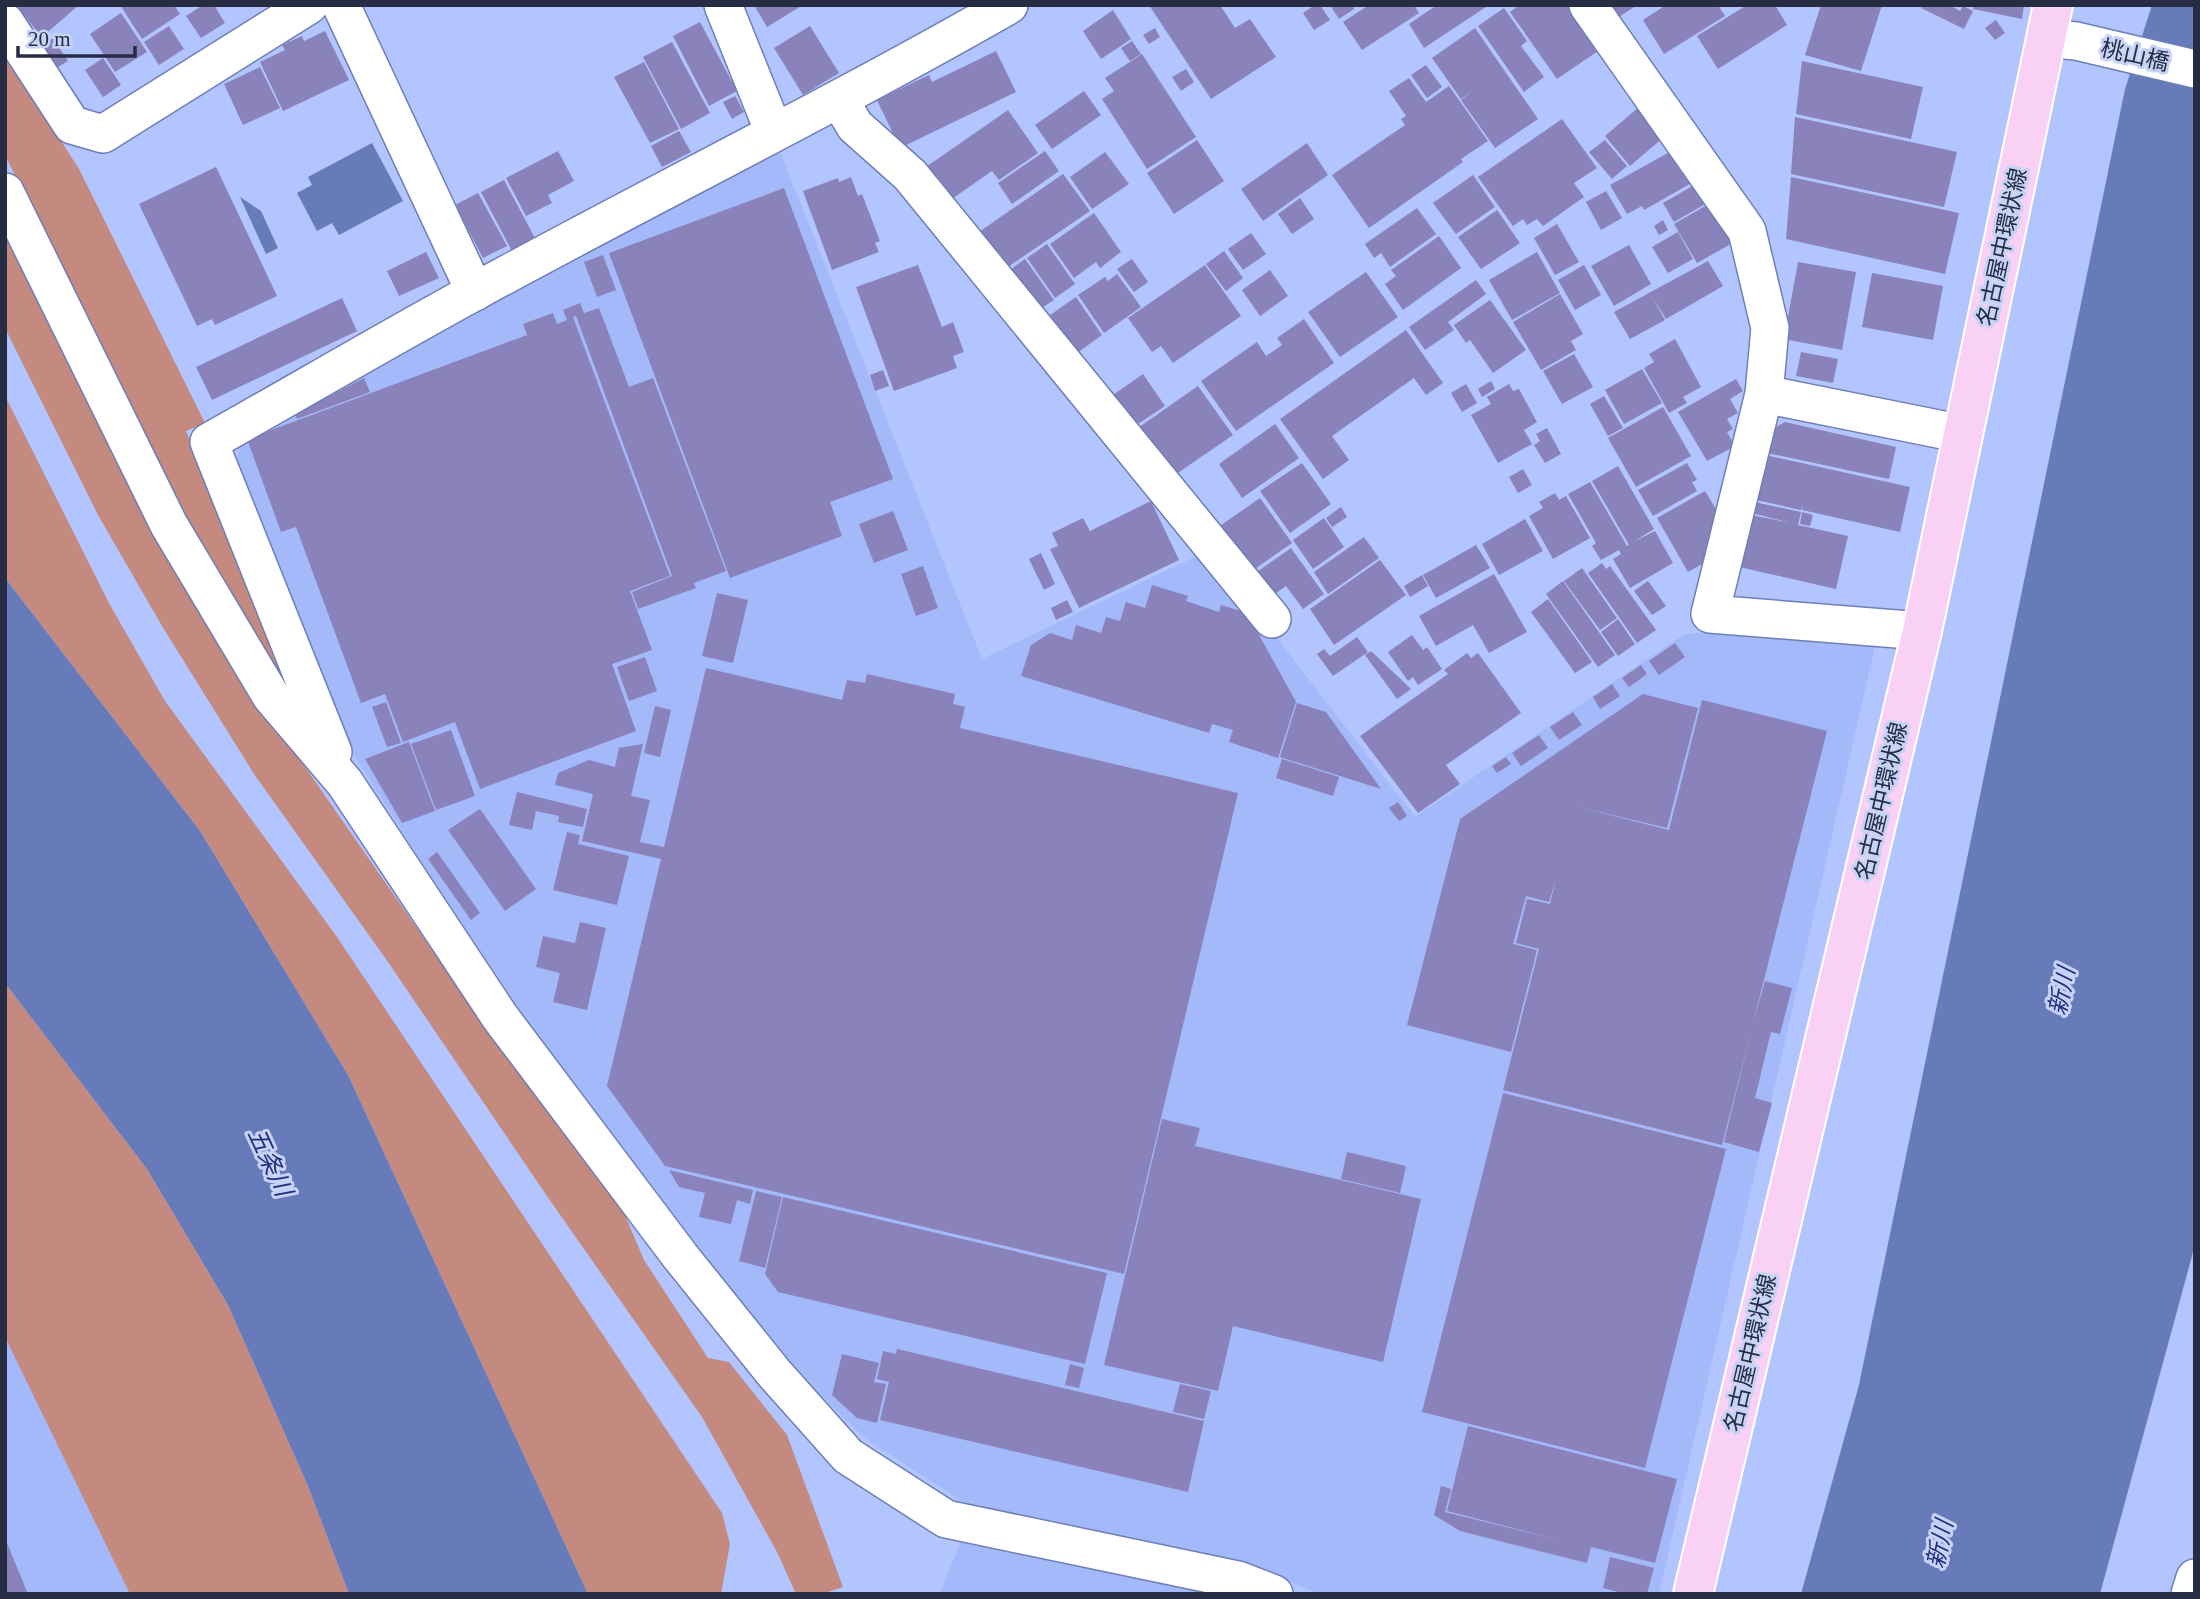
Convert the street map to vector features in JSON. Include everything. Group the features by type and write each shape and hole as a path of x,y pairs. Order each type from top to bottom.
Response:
{"main road":[{"name":"名古屋中環状線","path":"1693,1594 1922,631 1963,434 2058,28"}],"street":[{"path":"5,22 72,125 103,134 309,5"},
{"path":"341,5 475,292"},
{"path":"723,5 774,132"},
{"path":"345,783 209,442 475,292 774,132 840,100 1009,5"},
{"path":"1588,5 1747,231 1770,328 1764,394 1710,614 1922,631"},
{"name":"桃山橋","path":"2058,28 2195,69"},
{"path":"840,100 855,126 910,175 1272,618"},
{"path":"5,192 169,526 271,696 345,783 500,1017 680,1256 774,1373 848,1456 946,1518 1238,1580 1273,1594"},
{"path":"1764,394 1963,434"},
{"path":"2190,1594 2195,1578"}],"shaded area":[{"path":"5,53 79,169 205,423 186,431 288,692 166,483 5,155"},
{"path":"779,149 982,659 1209,550 1415,817 1683,635 1716,630 1876,642 1659,1594 1321,1594 1241,1563 977,1511 866,1439 784,1361 520,1017 327,713 234,469 245,433"},
{"path":"5,227 249,686 473,1009 624,1213 644,1260 708,1358 729,1362 787,1435 843,1587 822,1594 796,1594 777,1552 702,1417 549,1199 388,962 254,774 162,626 98,515 5,328"},
{"path":"5,396 110,605 165,701 337,937 722,1513 730,1544 721,1594 588,1594 348,1075 200,831 5,578"},
{"path":"5,983 147,1169 228,1305 308,1486 349,1594 130,1594 5,1337"},
{"path":"5,1337 33,1391 130,1594 5,1594"},
{"path":"961,1542 1221,1594 939,1594"}],"water":[{"name":"新川","path":"2152,5 2195,5 2195,1241 2192,1256 2100,1594 1801,1594 1859,1385 2125,89"},
{"path":"372,143 403,201 339,235 332,223 317,231 297,193 312,185 308,177"},
{"path":"240,197 261,211 278,248 266,254"},
{"name":"五条川","path":"5,578 200,831 348,1075 588,1594 349,1594 308,1486 228,1305 147,1169 5,983"}],"building":[{"path":"15,5 79,5 42,37"},
{"path":"120,5 174,5 180,14 142,39"},
{"path":"203,5 214,5 225,23 201,38 186,16"},
{"path":"754,5 803,5 767,27"},
{"path":"1149,5 1220,5 1235,28 1250,19 1276,57 1211,99"},
{"path":"1315,5 1320,5 1330,20 1314,30 1303,13"},
{"path":"1330,5 1352,5 1354,9 1339,19"},
{"path":"1369,5 1414,5 1419,13 1362,50 1343,22"},
{"path":"1437,5 1489,5 1424,48 1409,24"},
{"path":"1519,5 1571,5 1601,49 1557,79 1510,12"},
{"path":"1603,5 1637,5 1613,21"},
{"path":"1666,5 1718,5 1725,16 1664,54 1643,20"},
{"path":"1747,5 1775,5 1787,25 1718,69 1697,36"},
{"path":"1821,5 1882,5 1861,71 1805,55"},
{"path":"1923,5 1949,5 1960,11 1963,6 1973,11 1964,29 1921,8"},
{"path":"1974,5 2024,5 2022,19 1973,9"},
{"path":"1504,8 1527,41 1521,46 1544,77 1524,92 1478,26"},
{"path":"1113,10 1131,39 1101,59 1083,31"},
{"path":"121,13 147,52 115,72 90,34"},
{"path":"1996,20 2005,33 1995,40 1985,28"},
{"path":"700,22 737,91 709,106 673,36"},
{"path":"169,26 184,49 159,65 144,42"},
{"path":"810,26 839,73 803,95 774,48"},
{"path":"1155,28 1160,37 1149,44 1143,35"},
{"path":"1475,28 1538,119 1495,148 1461,100 1473,90 1461,99 1432,58"},
{"path":"325,31 349,80 283,111 260,62 285,50 282,45 302,36 304,41"},
{"path":"53,38 68,61 55,69 40,47"},
{"path":"1132,41 1141,54 1130,61 1121,48"},
{"path":"672,42 710,113 681,129 643,57"},
{"path":"996,51 1016,92 900,148 877,100 929,75 932,82"},
{"path":"1142,54 1196,137 1147,169 1102,99 1114,91 1105,78"},
{"path":"103,58 121,85 103,97 85,70"},
{"path":"1802,61 1923,87 1911,139 1796,114"},
{"path":"644,62 679,129 650,143 614,77"},
{"path":"1426,65 1442,87 1427,98 1411,75"},
{"path":"260,67 280,108 243,125 224,84"},
{"path":"1186,69 1194,82 1181,91 1172,77"},
{"path":"1409,78 1426,102 1449,86 1488,141 1461,159 1463,162 1369,228 1332,175 1405,125 1401,119 1406,116 1389,91"},
{"path":"1084,91 1101,115 1052,149 1035,125"},
{"path":"735,96 744,112 732,119 723,102"},
{"path":"1639,107 1664,137 1630,166 1605,136"},
{"path":"1008,110 1038,153 999,180 992,171 946,203 923,169"},
{"path":"1795,117 1957,152 1944,207 1791,174"},
{"path":"1562,119 1597,168 1574,183 1584,197 1543,226 1537,219 1527,225 1523,219 1513,226 1478,177"},
{"path":"679,131 691,152 662,167 651,146"},
{"path":"1197,140 1224,181 1174,214 1147,173"},
{"path":"1605,140 1627,166 1612,179 1589,152"},
{"path":"1307,143 1328,175 1263,221 1241,189"},
{"path":"1677,148 1695,181 1644,210 1642,206 1627,214 1610,185"},
{"path":"558,151 574,181 548,195 552,203 526,216 506,178"},
{"path":"1045,151 1059,171 1012,204 998,183"},
{"path":"1105,152 1129,184 1092,209 1070,177"},
{"path":"216,167 277,296 215,325 212,319 197,326 139,204"},
{"path":"1063,174 1090,211 1002,271 976,234"},
{"path":"1473,175 1495,207 1456,234 1433,203"},
{"path":"851,177 858,196 862,194 880,241 875,243 879,252 832,270 803,191 838,178 839,182"},
{"path":"1791,177 1959,213 1945,274 1786,239"},
{"path":"504,180 535,238 512,251 481,192"},
{"path":"1696,184 1707,203 1674,222 1663,203"},
{"path":"784,188 893,479 830,502 842,536 730,578 609,253"},
{"path":"1606,191 1622,218 1601,230 1586,202"},
{"path":"478,193 507,246 483,258 455,205"},
{"path":"1300,198 1314,219 1292,234 1278,214"},
{"path":"1714,201 1736,241 1697,263 1674,224"},
{"path":"1417,208 1436,234 1390,267 1381,253 1374,258 1365,244"},
{"path":"1497,210 1520,243 1481,269 1458,237"},
{"path":"1094,213 1121,252 1100,268 1096,262 1074,278 1050,244"},
{"path":"1663,220 1668,230 1659,235 1654,226"},
{"path":"1557,224 1579,262 1555,275 1534,238"},
{"path":"1678,232 1693,259 1668,273 1652,247"},
{"path":"1251,233 1266,254 1243,270 1228,249"},
{"path":"1439,236 1461,268 1403,310 1385,284 1396,276 1391,270"},
{"path":"1047,244 1075,284 1055,298 1027,258"},
{"path":"1629,245 1651,284 1614,306 1591,266"},
{"path":"1224,251 1243,278 1226,291 1206,264"},
{"path":"426,252 439,278 399,296 387,271"},
{"path":"1537,252 1560,293 1512,320 1489,280"},
{"path":"603,255 616,290 597,297 584,262"},
{"path":"1025,259 1054,300 1031,315 1003,275"},
{"path":"1132,259 1148,282 1134,292 1117,269"},
{"path":"1708,261 1723,286 1666,319 1651,295 1665,320 1630,339 1614,312"},
{"path":"1798,262 1856,272 1842,350 1784,339"},
{"path":"918,265 942,327 953,322 964,352 953,356 957,368 894,391 856,287"},
{"path":"1205,265 1241,316 1173,363 1161,346 1152,352 1128,318"},
{"path":"1584,265 1601,295 1575,310 1558,280"},
{"path":"1270,270 1288,296 1260,316 1242,290"},
{"path":"1366,272 1398,317 1340,357 1308,312"},
{"path":"1872,273 1943,286 1933,340 1862,327"},
{"path":"1117,274 1141,307 1104,333 1078,295 1105,277 1108,281"},
{"path":"1476,280 1486,294 1448,322 1454,330 1425,350 1409,327"},
{"path":"1560,294 1583,334 1571,341 1576,350 1541,370 1513,322"},
{"path":"1076,297 1102,335 1070,358 1043,320"},
{"path":"342,298 357,331 212,400 196,367"},
{"path":"1490,300 1526,350 1493,373 1470,340 1466,343 1454,325"},
{"path":"580,303 584,313 599,308 629,387 653,378 726,571 694,583 696,588 638,609 632,592 672,576 576,316 573,317 670,576 630,591 652,650 612,664 636,731 480,789 455,722 403,742 385,694 361,703 296,527 281,532 247,439 527,335 523,324 553,313 557,324 567,320 563,310"},
{"path":"1304,319 1334,363 1236,431 1201,381 1257,342 1266,356 1282,345 1277,338"},
{"path":"1406,330 1443,383 1426,395 1414,378 1332,436 1349,460 1323,479 1280,419"},
{"path":"1675,339 1701,387 1683,397 1687,403 1669,413 1644,368 1654,362 1649,354"},
{"path":"1801,352 1838,359 1833,383 1796,376"},
{"path":"1574,354 1593,387 1562,404 1543,371"},
{"path":"1642,369 1662,403 1624,424 1605,390"},
{"path":"883,370 889,386 875,391 870,375"},
{"path":"1143,374 1165,406 1132,428 1110,397"},
{"path":"364,378 370,392 297,419 295,414"},
{"path":"1736,379 1743,391 1730,399 1738,413 1727,419 1733,429 1727,432 1735,446 1707,461 1678,412"},
{"path":"1491,381 1495,389 1482,397 1478,389"},
{"path":"1466,384 1477,403 1462,412 1451,393"},
{"path":"1509,384 1513,391 1519,389 1537,422 1524,430 1532,444 1498,463 1471,415 1491,404 1487,397"},
{"path":"1198,386 1233,435 1169,479 1135,430"},
{"path":"1604,396 1623,428 1608,436 1590,404"},
{"path":"1663,407 1691,456 1636,487 1608,438"},
{"path":"1785,422 1896,447 1889,479 1767,453 1772,429"},
{"path":"1275,424 1299,458 1242,498 1219,464"},
{"path":"1547,428 1561,454 1545,463 1534,445 1540,441 1536,434"},
{"path":"1765,455 1910,487 1900,532 1802,510 1803,506 1801,510 1756,500"},
{"path":"1302,463 1331,504 1290,533 1260,491"},
{"path":"1687,463 1697,480 1692,482 1697,491 1653,516 1638,490"},
{"path":"1618,466 1654,529 1633,542 1655,531 1673,563 1630,588 1613,559 1621,554 1619,550 1601,560 1592,546 1596,543 1568,494 1590,482 1627,546 1629,545 1592,481"},
{"path":"1523,469 1532,485 1518,493 1509,477"},
{"path":"1705,491 1717,511 1704,563 1688,572 1657,518"},
{"path":"1555,493 1559,500 1566,496 1590,538 1553,559 1529,516 1543,508 1539,502"},
{"path":"1260,498 1292,543 1249,573 1217,528"},
{"path":"1151,501 1179,560 1079,608 1050,549 1058,546 1052,533 1083,518 1090,531"},
{"path":"1754,502 1801,512 1798,525 1848,536 1836,589 1739,567 1751,515 1791,523 1752,513"},
{"path":"1341,507 1347,517 1332,527 1326,518"},
{"path":"893,511 908,550 874,563 859,524"},
{"path":"1802,512 1813,515 1810,526 1800,524"},
{"path":"1324,518 1344,547 1313,569 1293,540"},
{"path":"1525,519 1543,551 1499,575 1482,544"},
{"path":"1364,537 1379,558 1328,594 1314,572"},
{"path":"1476,545 1490,568 1436,598 1423,575"},
{"path":"1291,548 1324,594 1303,609 1286,586 1268,599 1251,576"},
{"path":"1041,553 1055,584 1044,590 1029,559"},
{"path":"1380,560 1406,595 1334,645 1310,609"},
{"path":"1602,563 1606,569 1610,566 1656,630 1637,643 1588,573"},
{"path":"923,566 938,608 916,616 901,574"},
{"path":"1582,568 1617,618 1600,630 1564,581"},
{"path":"1494,574 1527,632 1489,653 1473,625 1436,646 1419,616"},
{"path":"1422,575 1428,586 1410,597 1404,586"},
{"path":"1563,581 1615,655 1598,667 1546,594"},
{"path":"1648,581 1666,606 1652,615 1634,591"},
{"path":"1152,585 1188,596 1186,601 1219,612 1221,605 1247,613 1296,702 1278,758 1229,742 1233,730 1212,724 1209,733 1021,676 1031,645 1050,633 1072,640 1076,625 1101,633 1106,617 1120,621 1126,602 1145,608"},
{"path":"717,593 748,600 733,663 702,656"},
{"path":"1548,599 1592,662 1575,673 1531,612"},
{"path":"1067,600 1073,612 1056,620 1051,608"},
{"path":"1618,619 1635,644 1618,656 1601,632"},
{"path":"1412,635 1423,650 1427,647 1442,669 1418,685 1413,677 1408,681 1388,652"},
{"path":"1357,637 1368,652 1333,676 1317,654 1324,649 1330,656"},
{"path":"1675,643 1685,657 1659,675 1649,661"},
{"path":"1371,651 1411,689 1397,699 1365,655"},
{"path":"1467,653 1471,658 1478,653 1521,713 1446,765 1460,784 1418,813 1360,736 1448,674 1444,670"},
{"path":"645,657 657,691 629,701 617,667"},
{"path":"1641,665 1647,674 1629,687 1622,678"},
{"path":"706,668 842,700 847,680 865,683 867,674 955,694 953,704 965,707 960,728 1238,793 1124,1274 665,1166 607,1086 661,859 582,841 593,794 555,785 558,773 589,760 615,767 619,748 643,744 631,796 650,800 640,842 664,847"},
{"path":"1612,684 1620,696 1600,709 1593,697"},
{"path":"1643,694 1698,708 1667,828 1574,806 1669,830 1702,700 1827,731 1753,1023 1765,981 1792,988 1780,1034 1771,1032 1755,1098 1772,1103 1759,1152 1724,1142 1752,1027 1722,1145 1503,1090 1539,949 1516,943 1527,899 1550,904 1556,879 1549,902 1526,896 1513,944 1537,950 1511,1052 1407,1025 1460,819"},
{"path":"386,702 401,743 387,747 372,707"},
{"path":"1297,703 1326,712 1381,789 1280,757"},
{"path":"655,706 671,710 660,757 644,753"},
{"path":"1573,712 1582,725 1559,740 1550,727"},
{"path":"451,730 475,796 436,810 411,744"},
{"path":"1539,735 1548,748 1521,766 1512,753"},
{"path":"409,742 435,811 402,823 365,759"},
{"path":"1506,757 1511,764 1497,773 1492,766"},
{"path":"1282,759 1339,777 1333,796 1276,778"},
{"path":"517,792 587,809 583,827 558,822 559,816 536,811 532,830 509,825"},
{"path":"1398,802 1407,816 1399,821 1389,808"},
{"path":"480,809 536,889 505,911 448,830"},
{"path":"567,832 580,835 578,844 629,856 617,905 553,890"},
{"path":"437,852 480,913 471,920 428,859"},
{"path":"580,922 606,928 587,1010 553,1002 560,973 536,967 543,936 575,943"},
{"path":"1503,1093 1726,1149 1645,1468 1422,1412"},
{"path":"1162,1119 1200,1128 1195,1146 1421,1199 1383,1362 1233,1326 1218,1391 1104,1365"},
{"path":"1347,1152 1406,1166 1400,1193 1341,1179"},
{"path":"669,1170 753,1190 750,1204 737,1200 731,1224 699,1217 705,1193 679,1187"},
{"path":"756,1191 782,1197 765,1268 739,1261"},
{"path":"783,1197 1107,1273 1085,1364 778,1292 765,1274"},
{"path":"897,1349 1204,1421 1188,1492 880,1420 889,1382 877,1379 883,1351 896,1354"},
{"path":"842,1354 879,1363 874,1382 886,1384 877,1423 857,1418 832,1395"},
{"path":"1070,1364 1084,1368 1079,1388 1065,1385"},
{"path":"1180,1384 1211,1391 1204,1419 1173,1412"},
{"path":"1468,1426 1677,1479 1655,1563 1591,1547 1587,1563 1460,1531 1434,1515 1441,1486 1451,1489 1445,1512 1566,1542 1447,1511"},
{"path":"5,1538 28,1594 5,1594"},
{"path":"1610,1557 1654,1568 1647,1594 1626,1594 1603,1588"}]}
